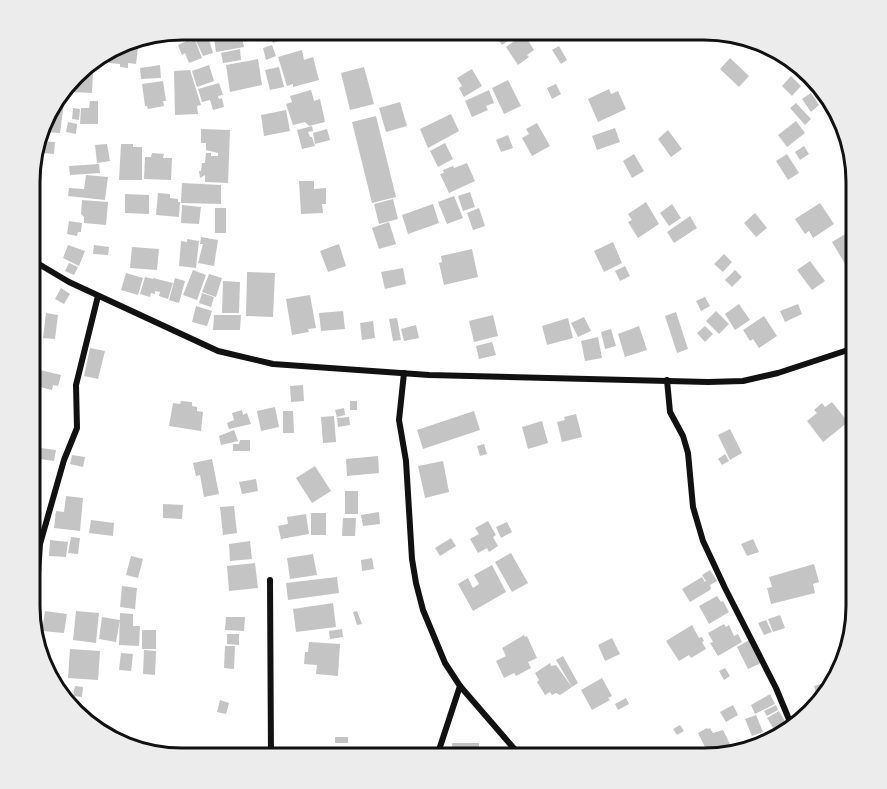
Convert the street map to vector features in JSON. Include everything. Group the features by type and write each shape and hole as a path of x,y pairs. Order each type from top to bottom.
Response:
{"street":[{"path":"40,265 69,282 218,351 273,364 404,374 708,382 743,381 778,373 846,351"},
{"path":"41,541 64,460 77,428 76,385 98,296"},
{"path":"404,374 399,420 406,461 412,559 423,609 445,663 460,686 514,748"},
{"path":"667,380 670,412 683,436 688,453 693,507 703,541 776,688 789,720"},
{"path":"270,580 271,748"},
{"path":"440,748 460,686"}],"building":[{"path":"195,40 202,58 189,63 185,53 182,55 178,45"},
{"path":"209,40 213,53 203,56 196,41"},
{"path":"214,40 242,40 244,47 216,52"},
{"path":"515,41 528,41 534,50 518,65 506,47"},
{"path":"272,45 276,56 266,60 263,48"},
{"path":"559,46 567,60 561,64 552,50"},
{"path":"138,48 136,64 128,63 128,68 120,67 120,64 109,63 111,59"},
{"path":"240,49 241,60 223,63 221,53"},
{"path":"302,50 304,60 313,57 319,80 293,87 293,84 287,86 278,57"},
{"path":"730,58 749,76 739,87 720,69"},
{"path":"258,59 262,85 230,92 226,65"},
{"path":"160,65 161,78 141,79 140,68"},
{"path":"209,65 214,81 197,87 192,71"},
{"path":"279,67 284,87 270,90 265,70"},
{"path":"364,67 374,104 350,110 341,73"},
{"path":"472,69 482,86 464,97 459,88 462,86 457,78"},
{"path":"190,70 201,105 197,106 198,114 175,115 174,71"},
{"path":"93,73 92,93 73,92"},
{"path":"791,76 801,86 792,96 782,86"},
{"path":"508,80 521,106 504,114 492,88"},
{"path":"163,81 166,101 163,101 164,106 148,109 145,106 142,84"},
{"path":"219,83 223,95 218,96 219,99 222,98 224,107 213,110 210,100 202,102 198,89"},
{"path":"556,84 561,94 552,99 547,88"},
{"path":"609,89 611,94 618,91 626,109 598,122 588,99"},
{"path":"311,90 314,101 320,99 325,122 309,126 305,122 293,125 286,104 292,102 290,96"},
{"path":"489,90 494,103 486,106 488,110 472,117 465,101"},
{"path":"811,93 819,105 811,112 802,99"},
{"path":"90,101 98,101 98,124 80,124 81,108 89,108"},
{"path":"400,102 407,126 386,132 379,108"},
{"path":"64,103 60,133 50,132"},
{"path":"796,103 811,119 805,125 790,108"},
{"path":"73,108 80,109 79,120 72,119"},
{"path":"286,110 290,131 264,136 261,115"},
{"path":"451,114 459,131 428,148 420,129"},
{"path":"376,116 396,197 372,203 352,122"},
{"path":"796,121 805,133 787,147 778,135"},
{"path":"68,122 77,124 76,134 66,132"},
{"path":"537,123 550,146 532,156 522,138 529,134 526,129"},
{"path":"312,126 313,131 308,132 315,146 302,149 297,130"},
{"path":"615,128 620,142 597,150 592,136"},
{"path":"201,129 230,130 228,183 205,182 205,175 200,178 199,171 201,171 202,163 205,163 206,153 218,156 218,153 206,150 206,143 201,143"},
{"path":"327,129 330,140 315,144 313,133"},
{"path":"668,130 682,149 671,157 658,139"},
{"path":"508,135 513,148 501,152 496,140"},
{"path":"47,142 55,142 54,154 43,153"},
{"path":"445,143 453,159 438,167 430,151"},
{"path":"107,144 110,161 97,163 95,145"},
{"path":"121,144 142,147 142,180 119,180"},
{"path":"804,146 809,154 800,160 795,152"},
{"path":"152,153 164,154 163,158 172,158 171,180 144,179 145,157 151,157"},
{"path":"634,154 644,171 632,178 623,161"},
{"path":"787,154 799,173 788,180 776,161"},
{"path":"467,163 475,181 449,193 440,174 444,173 443,170"},
{"path":"99,164 100,173 70,175 69,166"},
{"path":"86,175 108,177 105,200 68,196 69,188 84,189"},
{"path":"299,181 314,181 314,189 326,188 326,204 322,204 323,213 301,214"},
{"path":"182,183 221,185 221,204 181,203"},
{"path":"470,192 475,207 463,211 458,196"},
{"path":"158,193 170,194 170,198 178,199 180,202 179,217 156,215"},
{"path":"125,194 149,195 149,214 125,213"},
{"path":"454,196 463,218 447,224 438,202"},
{"path":"393,199 398,219 379,224 374,204"},
{"path":"82,200 108,202 106,225 84,223 84,217 81,214"},
{"path":"646,202 659,224 638,238 628,222 632,220 628,214"},
{"path":"820,203 834,224 813,238 809,231 805,234 795,219"},
{"path":"433,204 439,223 408,234 402,215"},
{"path":"672,204 681,218 669,226 660,213"},
{"path":"182,205 201,207 199,224 181,223"},
{"path":"215,208 226,208 226,233 215,233"},
{"path":"479,208 485,226 473,230 467,213"},
{"path":"755,213 767,228 756,237 744,223"},
{"path":"690,216 697,228 674,243 667,232"},
{"path":"69,221 82,223 81,232 78,232 77,236 67,234"},
{"path":"389,222 396,244 379,249 372,228"},
{"path":"846,234 846,266 832,242"},
{"path":"201,237 218,240 214,266 198,263 203,244 200,244"},
{"path":"187,239 199,241 196,268 179,266 181,241 187,242"},
{"path":"613,242 622,263 604,272 594,251"},
{"path":"339,244 346,266 328,272 320,251"},
{"path":"68,245 85,251 79,266 63,258"},
{"path":"94,245 109,247 108,255 93,254"},
{"path":"132,247 159,249 157,270 130,268"},
{"path":"472,249 478,277 444,285 439,263 442,262 441,256"},
{"path":"724,254 732,262 723,272 714,264"},
{"path":"810,261 825,281 812,290 797,270"},
{"path":"69,263 78,267 74,275 65,271"},
{"path":"625,266 630,276 620,281 615,271"},
{"path":"403,268 406,284 385,289 381,272"},
{"path":"193,270 206,275 197,300 183,295"},
{"path":"735,270 742,277 732,287 725,280"},
{"path":"247,272 275,273 273,317 246,316"},
{"path":"126,273 143,278 138,295 121,290"},
{"path":"209,274 222,278 216,297 202,292"},
{"path":"145,277 173,283 168,299 159,296 160,292 155,291 155,294 151,293 150,297 140,294"},
{"path":"175,278 185,281 179,303 169,300"},
{"path":"223,281 240,282 239,313 222,313"},
{"path":"61,288 70,294 64,304 55,299"},
{"path":"202,293 214,297 211,307 199,303"},
{"path":"310,295 316,328 308,329 309,332 292,335 286,299"},
{"path":"705,297 710,306 701,311 696,301"},
{"path":"739,304 750,320 735,330 725,314"},
{"path":"798,304 802,314 785,322 780,311"},
{"path":"196,306 212,311 207,326 192,322"},
{"path":"343,311 345,329 321,331 319,313"},
{"path":"716,311 729,324 719,334 706,321"},
{"path":"676,312 688,349 677,353 665,316"},
{"path":"46,313 58,315 55,339 43,338"},
{"path":"214,315 241,315 240,330 213,330"},
{"path":"493,315 498,336 474,342 469,321"},
{"path":"764,316 777,336 759,348 753,339 750,341 743,330"},
{"path":"584,317 591,331 578,337 571,323"},
{"path":"397,318 401,340 393,341 389,319"},
{"path":"568,318 573,338 547,345 542,326"},
{"path":"373,321 375,338 362,340 360,323"},
{"path":"416,325 419,338 404,341 401,329"},
{"path":"639,326 647,350 625,357 618,334"},
{"path":"705,326 713,334 705,342 697,333"},
{"path":"611,329 616,346 605,349 601,332"},
{"path":"598,337 602,358 585,361 581,341"},
{"path":"492,342 496,355 479,359 476,346"},
{"path":"90,348 105,351 98,379 84,376"},
{"path":"40,370 61,375 58,386 53,385 52,390 40,387"},
{"path":"303,385 304,401 291,402 290,386"},
{"path":"181,401 192,402 192,406 197,407 197,411 203,412 201,431 169,426 173,403 180,404"},
{"path":"350,401 357,401 357,410 350,410"},
{"path":"832,402 846,420 846,424 823,442 807,421 817,413 814,410 822,403 825,407"},
{"path":"275,407 279,427 261,431 257,411"},
{"path":"344,408 345,415 337,417 335,410"},
{"path":"242,410 243,415 247,413 251,424 229,429 227,423 234,420 232,413"},
{"path":"283,411 293,411 294,433 283,433"},
{"path":"474,411 480,430 423,449 417,430"},
{"path":"576,414 582,437 562,442 557,422 565,420 564,417"},
{"path":"334,416 336,442 323,443 321,417"},
{"path":"349,417 350,425 338,427 337,418"},
{"path":"542,421 548,443 528,449 522,427"},
{"path":"730,429 742,453 730,460 718,435"},
{"path":"234,430 238,441 221,445 219,436"},
{"path":"240,440 250,440 250,451 233,451 233,444 239,444"},
{"path":"484,444 487,454 480,456 477,446"},
{"path":"41,448 56,450 54,461 41,459"},
{"path":"725,454 729,461 722,465 718,459"},
{"path":"72,455 85,457 83,467 70,464"},
{"path":"378,456 379,473 347,476 346,459"},
{"path":"212,459 219,494 204,497 200,475 196,476 193,463"},
{"path":"443,461 449,492 425,498 418,466"},
{"path":"315,466 331,491 312,503 296,478"},
{"path":"256,479 258,491 242,494 239,482"},
{"path":"345,491 358,491 358,514 345,514"},
{"path":"66,496 83,498 80,531 54,528 56,511 64,512"},
{"path":"163,504 183,505 182,519 163,518"},
{"path":"234,506 237,533 223,535 220,507"},
{"path":"379,512 380,524 363,526 361,515"},
{"path":"311,513 326,513 326,535 311,535"},
{"path":"306,514 309,534 281,539 278,526 288,524 287,517"},
{"path":"343,518 356,518 355,536 342,536"},
{"path":"91,520 114,523 113,536 89,533"},
{"path":"488,521 496,535 493,537 498,546 489,552 487,548 478,553 470,539 479,534 475,528"},
{"path":"507,522 512,532 501,538 496,527"},
{"path":"71,537 80,538 78,554 68,553"},
{"path":"451,538 456,546 440,556 435,548"},
{"path":"753,539 759,552 747,556 741,544"},
{"path":"50,540 68,542 66,557 49,556"},
{"path":"250,541 252,559 230,561 229,544"},
{"path":"511,553 528,583 512,592 495,562"},
{"path":"313,554 317,575 290,579 287,558"},
{"path":"131,556 143,559 138,578 126,575"},
{"path":"372,558 374,569 362,571 361,560"},
{"path":"255,563 258,588 229,591 227,566"},
{"path":"814,564 819,582 813,584 815,593 771,604 767,588 772,587 769,577"},
{"path":"492,565 506,592 473,611 458,584 468,578 473,588 479,584 474,575"},
{"path":"710,570 717,581 710,585 710,590 690,602 682,589 702,577 705,582 702,575"},
{"path":"337,577 339,593 288,600 286,583"},
{"path":"122,586 137,588 135,609 120,607"},
{"path":"717,596 729,612 709,624 699,606"},
{"path":"333,603 336,627 296,632 293,609"},
{"path":"45,611 67,614 64,633 43,631"},
{"path":"76,611 99,613 96,643 73,640"},
{"path":"357,611 362,624 357,625 353,612"},
{"path":"120,613 133,614 133,626 140,626 139,646 119,645"},
{"path":"780,615 785,628 773,632 768,619"},
{"path":"102,617 120,620 116,642 99,639"},
{"path":"226,617 245,617 244,631 225,630"},
{"path":"766,620 772,632 764,635 758,623"},
{"path":"724,624 726,627 729,625 734,636 738,634 742,642 718,656 710,643 713,642 708,633"},
{"path":"692,625 699,638 702,637 706,649 691,658 689,655 679,661 666,641"},
{"path":"342,629 343,637 330,639 329,631"},
{"path":"142,630 156,630 156,649 142,649"},
{"path":"227,634 239,634 239,645 227,644"},
{"path":"524,635 527,636 537,658 528,662 531,668 516,676 514,673 504,678 496,661 506,656 502,648"},
{"path":"612,638 620,654 605,661 598,645"},
{"path":"749,640 761,663 748,669 737,647"},
{"path":"309,642 340,644 338,676 316,674 317,665 304,664"},
{"path":"225,646 235,646 234,669 224,668"},
{"path":"70,649 100,651 98,680 68,678"},
{"path":"144,650 156,651 155,675 143,674"},
{"path":"121,653 133,654 131,671 119,670"},
{"path":"563,656 578,683 572,687 556,660"},
{"path":"550,663 551,666 556,665 572,687 560,695 556,693 552,695 550,692 545,695 537,682 539,680 535,673"},
{"path":"725,668 730,676 724,680 719,671"},
{"path":"602,678 612,696 608,698 610,700 592,710 581,690"},
{"path":"825,683 813,697 812,694 816,693 814,686"},
{"path":"75,686 83,687 82,697 73,696"},
{"path":"770,694 775,704 755,714 751,705"},
{"path":"626,698 629,704 618,710 615,704"},
{"path":"220,700 229,703 226,714 217,712"},
{"path":"733,705 738,715 726,722 720,712"},
{"path":"776,705 778,710 767,716 764,711"},
{"path":"779,711 786,723 775,731 767,718"},
{"path":"756,715 763,732 752,736 745,719"},
{"path":"680,725 684,731 677,735 673,729"},
{"path":"707,728 710,728 713,733 723,730 731,746 706,748 698,733"},
{"path":"335,737 348,737 348,743 335,743"},
{"path":"452,743 479,743 479,748 452,748"}]}
